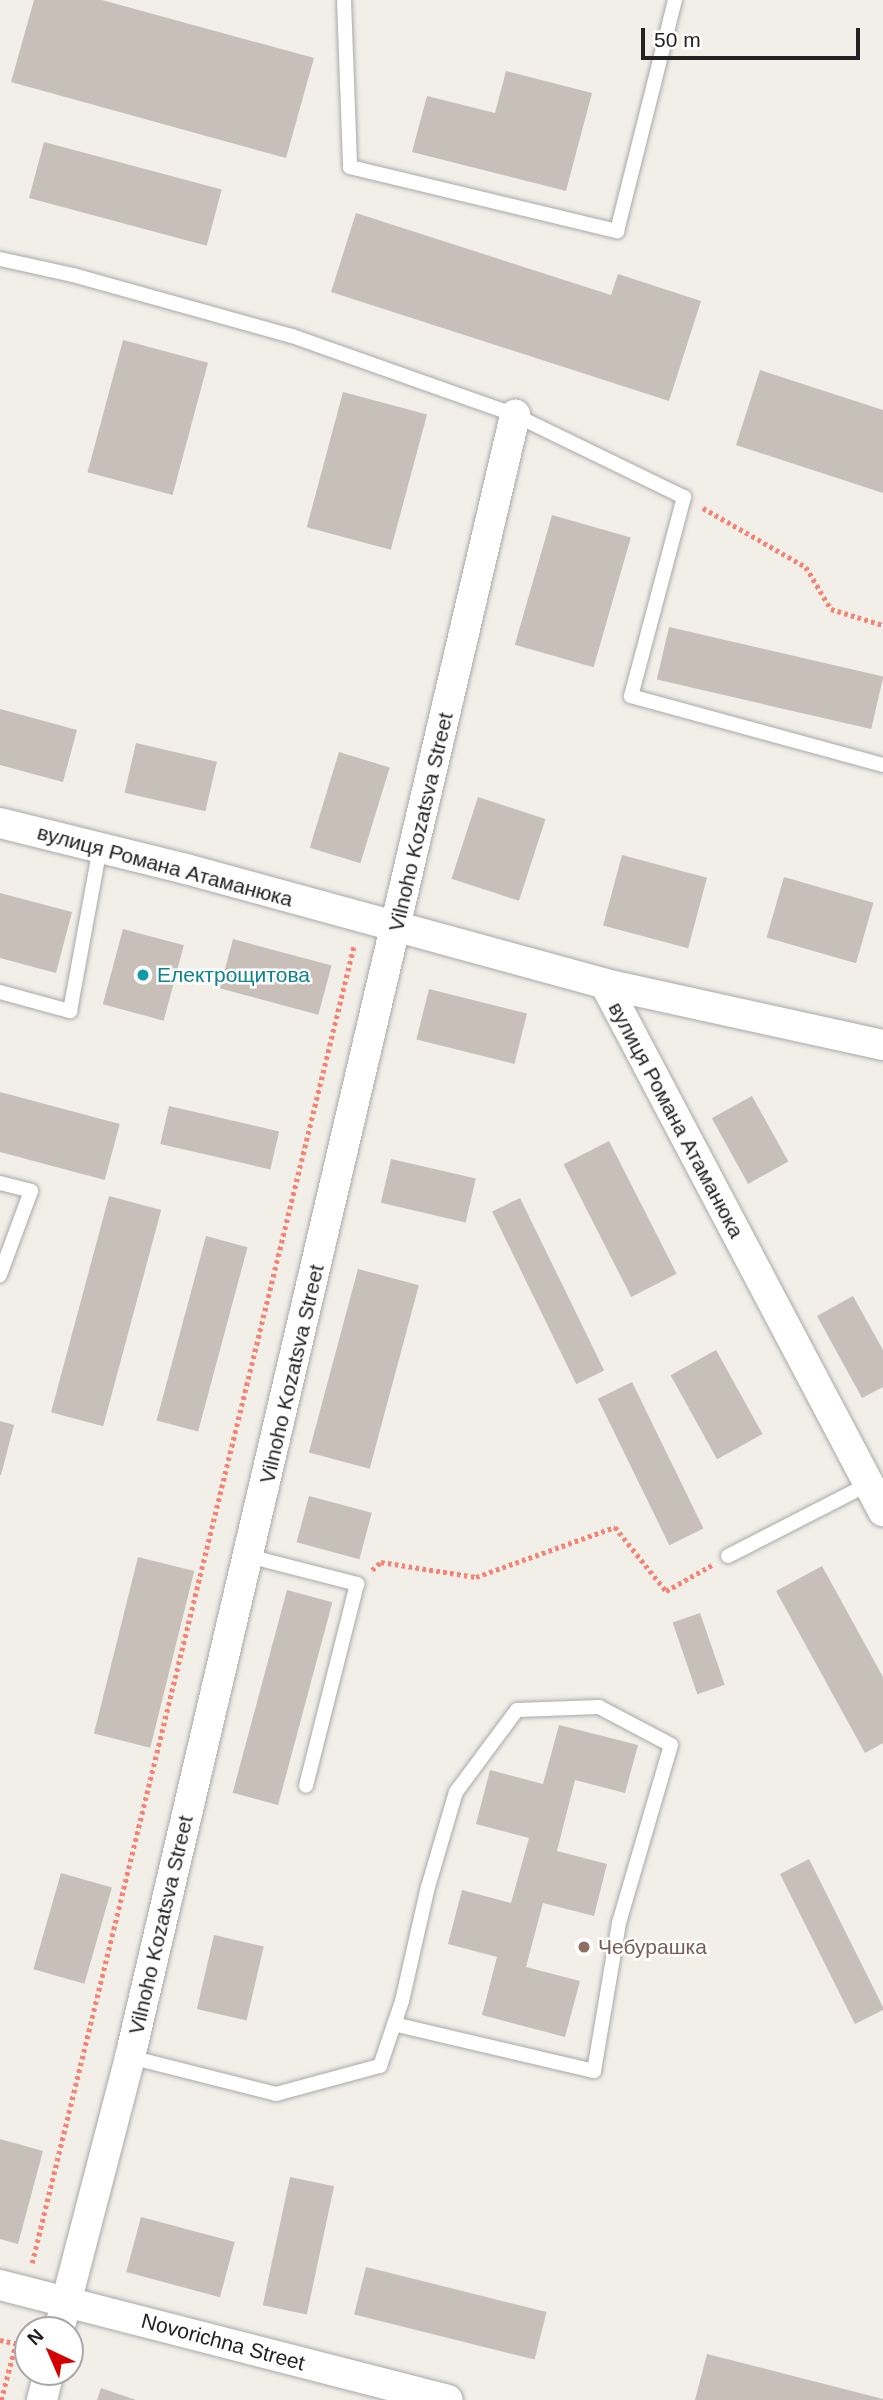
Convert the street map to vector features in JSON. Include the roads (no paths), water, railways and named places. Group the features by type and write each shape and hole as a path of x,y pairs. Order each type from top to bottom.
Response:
{"street":[{"name":"Vilnoho Kozatsva Street","path":"62,2316 130,2057 397,929 515,415"},
{"name":"вулиця Романа Атаманюка","path":"0,823 100,847 605,984 883,1511"},
{"path":"605,984 883,1045"},
{"name":"Novorichna Street","path":"13,2288 447,2400"}],"lane":[{"path":"344,0 350,167 617,231 675,0"},
{"path":"0,259 73,275 292,336 515,415 684,497 631,695 883,765"},
{"path":"0,992 70,1012 100,847"},
{"path":"0,1183 31,1191 0,1275"},
{"path":"728,1556 869,1484"},
{"path":"248,1556 357,1584 306,1786"},
{"path":"130,2057 276,2094 380,2066 394,2024 428,1887 456,1792 517,1710 599,1707 671,1745 619,1923 594,2071 394,2024"}],"place":[{"name":"Електрощитова","path":"143,975"},
{"name":"Чебурашка","path":"584,1947"}]}
